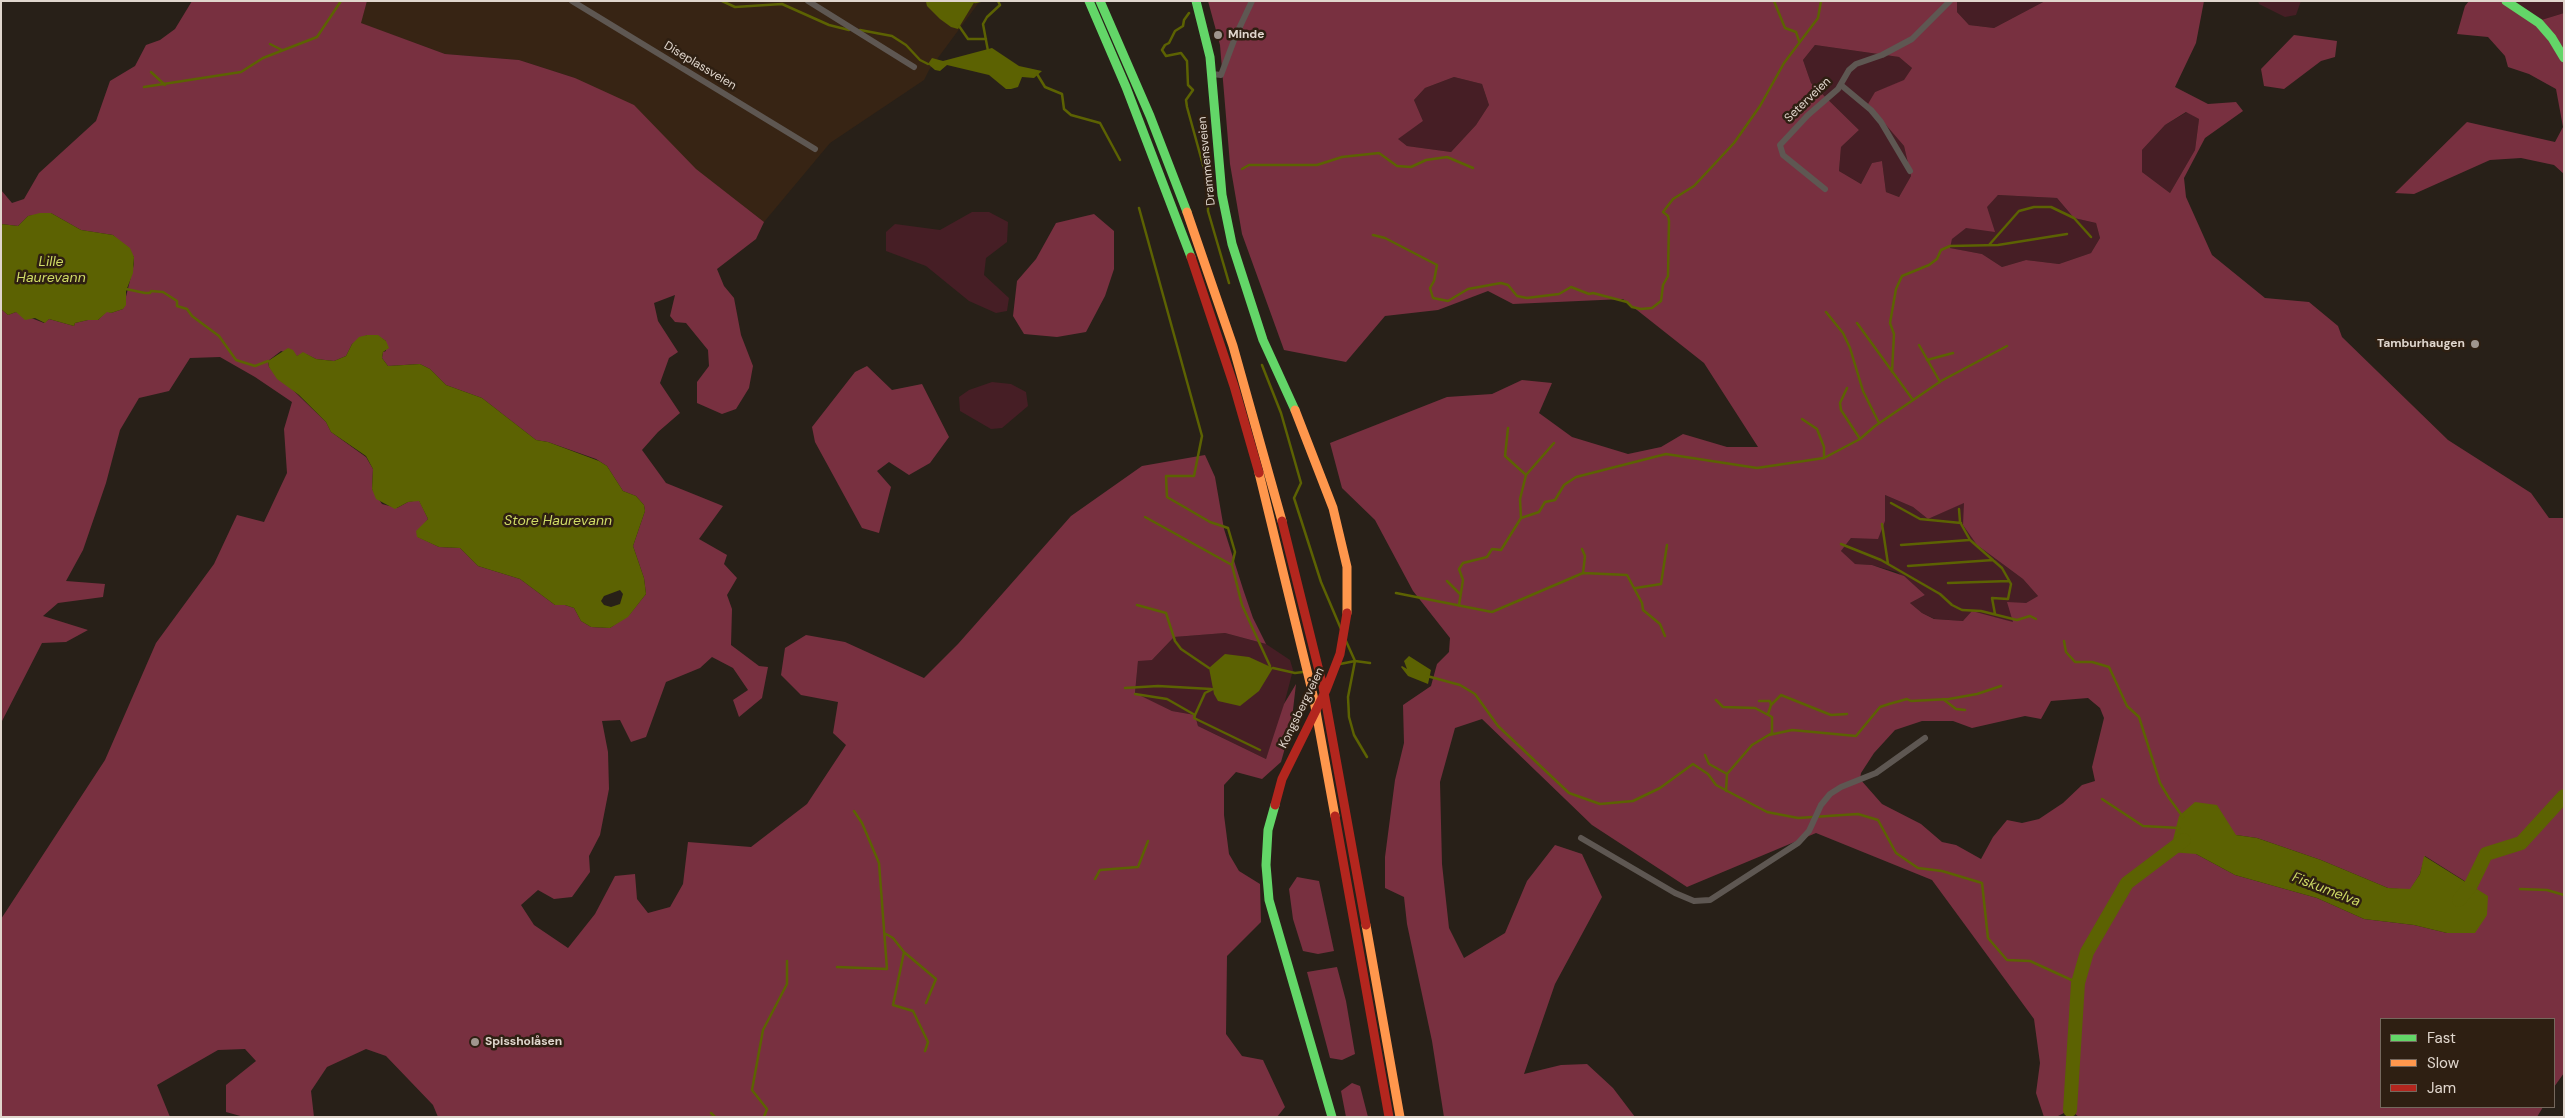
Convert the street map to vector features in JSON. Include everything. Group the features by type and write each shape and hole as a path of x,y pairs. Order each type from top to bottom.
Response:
{"main road":[{"path":"1089,1 1144,130 1209,307 1266,497 1298,626 1324,749 1389,1117"},
{"path":"1100,1 1172,173 1222,313 1272,478 1309,623 1334,747 1400,1117"},
{"name":"Drammensveien","path":"1196,1 1217,75 1225,210 1232,244 1254,317"},
{"path":"2506,1 2543,27 2564,58"},
{"name":"Kongsbergveien","path":"1254,317 1291,399 1324,484 1340,532 1347,567 1348,610 1340,654 1326,690 1282,779 1268,830 1266,865 1269,900 1276,930 1332,1117"}],"street":[{"name":"Diseplassveien","path":"572,1 816,149"},
{"path":"808,1 914,67"},
{"path":"1217,75 1252,1"},
{"name":"Seterveien","path":"1825,190 1783,155 1780,147 1790,133 1841,85 1849,70 1856,64 1882,55 1921,33 1950,1"},
{"path":"1841,85 1871,110 1881,122 1910,171"},
{"path":"1581,838 1675,893 1694,901 1710,900 1798,844 1809,831 1821,805 1830,794 1841,787 1876,773 1925,738"}],"shaded area":[{"path":"192,1 367,1 361,23 445,54 519,60 575,78 634,105 696,169 764,222 756,239 717,269 724,286 734,298 741,335 753,366 749,388 736,409 722,414 697,403 697,382 709,366 708,350 686,323 675,322 670,316 675,295 654,303 658,321 678,352 669,358 660,383 680,413 658,432 642,450 666,483 723,506 699,539 727,555 724,564 737,578 727,595 732,609 731,645 759,666 768,667 762,698 739,717 733,700 748,690 733,668 712,657 700,668 666,682 646,737 631,742 620,720 602,721 608,752 609,789 600,835 589,856 590,872 572,897 554,899 538,890 521,905 534,925 568,948 595,914 615,876 635,874 637,899 648,913 670,907 683,884 688,842 751,847 807,804 846,745 833,733 838,702 801,695 781,675 785,648 806,635 845,642 924,678 958,644 1071,516 1142,466 1205,455 1215,477 1224,529 1243,589 1253,618 1266,644 1225,633 1174,637 1152,660 1138,661 1135,693 1172,711 1195,715 1198,726 1266,759 1284,704 1296,684 1291,727 1281,762 1262,779 1236,772 1224,785 1224,815 1229,854 1239,871 1260,884 1261,922 1227,956 1226,1034 1242,1056 1263,1060 1285,1107 1277,1117 438,1117 433,1105 386,1056 366,1049 327,1067 311,1091 314,1117 244,1117 226,1112 226,1085 256,1061 245,1049 218,1050 157,1085 170,1117 1,1117 1,919 105,760 156,643 214,564 237,515 264,522 287,473 284,429 292,402 255,377 220,357 190,358 169,391 139,398 120,430 106,483 83,550 66,581 105,584 103,597 58,603 43,616 88,630 66,642 42,643 1,723 1,309 8,315 16,312 44,323 49,319 74,326 75,323 98,320 107,311 111,313 123,309 134,257 113,235 81,230 51,213 28,216 18,226 1,224 1,190 12,203 24,199 39,173 96,121 110,81 135,66 146,45 160,40 175,29","holes":["367,335 376,335 386,341 386,351 383,352 382,358 388,366 420,364 430,369 446,385 482,398 536,440 548,442 596,459 607,466 623,491 636,496 644,505 645,511 633,546 644,578 646,594 630,614 610,628 591,627 581,621 574,608 565,605 555,605 520,579 478,566 460,548 439,547 418,537 420,529 428,519 419,500 408,502 397,508 382,504 372,489 373,469 366,457 331,432 326,422 269,367 268,361 281,351 297,356 306,354 316,359 334,361 346,356 352,344"]},
{"path":"367,1 980,1 929,70 924,80 830,143 764,222 575,78 519,60 445,54 360,23"},
{"path":"1208,1 1957,1 1957,12 1969,25 1994,28 2045,1 2204,1 2196,43 2175,87 2208,104 2236,102 2243,111 2205,138 2184,178 2186,197 2212,255 2265,298 2309,302 2338,326 2342,337 2448,440 2531,493 2549,518 2564,518 2564,1073 2555,1086 2555,1018 2380,1018 2380,1108 2542,1108 2537,1117 2079,1117 2070,1110 2056,1117 2044,1117 2036,1093 2040,1063 2034,1019 1932,880 1816,833 1687,887 1592,825 1482,719 1455,728 1440,782 1442,864 1449,928 1464,958 1505,933 1527,881 1555,845 1582,854 1602,897 1555,984 1524,1074 1561,1065 1587,1064 1613,1088 1635,1117 1444,1117 1432,1041 1407,924 1404,897 1385,888 1385,857 1395,780 1404,743 1403,705 1431,686 1437,664 1449,652 1450,638 1413,591 1375,520 1342,488 1330,443 1447,397 1492,394 1522,380 1552,383 1539,413 1572,437 1628,454 1661,447 1683,434 1727,447 1758,447 1704,363 1623,299 1513,304 1488,291 1438,310 1385,316 1346,362 1284,350 1242,234 1230,164 1220,45","holes":["1815,45 1899,57 1912,68 1904,80 1875,92 1868,104 1904,146 1911,176 1899,197 1886,192 1882,161 1872,163 1861,184 1839,171 1841,147 1859,130 1811,83 1803,60","1454,77 1482,84 1489,105 1476,125 1451,152 1407,146 1398,139 1423,121 1414,100 1425,88","2186,112 2199,119 2195,150 2170,193 2142,172 2142,150 2165,125","1998,195 2057,198 2074,218 2096,223 2100,238 2091,253 2059,264 2026,260 2002,267 1982,254 1950,248 1952,239 1966,228 1995,232 1987,207","1885,495 1913,507 1928,519 1964,503 1963,525 1977,545 2023,579 2038,596 2026,603 2007,602 2013,622 1972,611 1963,621 1934,619 1922,613 1910,603 1925,595 1904,576 1872,565 1855,564 1841,551 1851,538 1878,539 1885,521","2088,698 2100,708 2104,718 2092,767 2095,781 2082,785 2063,803 2039,819 2022,823 2007,820 1993,837 1981,859 1956,845 1942,842 1921,824 1882,804 1860,779 1861,773 1874,753 1895,730 1922,721 1953,721 1972,728 2025,716 2041,719 2051,701","2236,835 2257,838 2321,860 2388,888 2410,890 2420,874 2425,856 2471,885 2447,933 2414,925 2364,919 2317,898 2235,875 2196,854"]},
{"path":"1957,1 2045,1 1994,28 1969,25 1957,12"},
{"path":"2258,1 2301,1 2296,15 2285,17 2259,4"},
{"path":"2469,1 2505,1 2538,21 2564,13 2564,174 2554,165 2521,158 2490,160 2414,194 2395,193 2467,122 2555,142 2563,127 2556,89 2529,74 2508,67 2505,56 2488,37 2457,34 2465,6"},
{"path":"2505,1 2564,1 2564,13 2538,21"},
{"path":"2294,35 2337,41 2335,57 2321,61 2284,89 2264,86 2261,69"},
{"path":"1815,45 1899,57 1912,68 1904,81 1875,92 1870,105 1904,146 1911,176 1899,197 1886,192 1882,161 1872,163 1861,184 1839,171 1841,147 1859,130 1811,83 1803,60"},
{"path":"1454,77 1482,84 1489,105 1476,125 1451,152 1407,146 1397,139 1423,121 1414,100 1425,88"},
{"path":"2187,112 2199,119 2195,150 2170,193 2142,172 2142,150 2165,125"},
{"path":"1998,195 2057,198 2074,218 2096,223 2100,238 2091,253 2059,264 2026,260 2002,267 1982,254 1949,248 1952,239"},
{"path":"972,212 989,212 1008,222 1007,242 986,258 984,275 1009,298 1007,311 996,313 969,301 926,266 886,251 886,232 895,224 940,230"},
{"path":"1094,214 1114,231 1114,269 1105,296 1086,332 1057,337 1024,334 1013,316 1017,281 1036,259 1056,223"},
{"path":"867,366 892,390 922,384 949,437 930,463 909,475 889,462 877,471 891,487 879,533 862,528 815,442 812,427 855,372"},
{"path":"992,382 1011,384 1026,392 1028,406 1002,428 991,429 960,411 959,397 969,390"},
{"path":"1885,495 1913,507 1928,519 1965,502 1977,545 2023,579 2038,596 2026,603 2013,623 1994,617 1963,621 1935,619 1922,613 1910,603 1925,595 1897,572 1872,565 1854,564 1841,551 1851,538 1885,521"},
{"path":"1225,633 1266,644 1290,660 1293,670 1279,724 1266,759 1198,726 1195,715 1172,711 1135,694 1138,660 1152,660 1174,637"},
{"path":"1297,877 1319,881 1334,951 1318,954 1303,951 1293,919 1289,889"},
{"path":"1337,967 1346,1001 1355,1054 1342,1060 1330,1058 1307,972"},
{"path":"1352,1083 1360,1086 1368,1117 1346,1117 1341,1091"}],"water":[{"path":"975,1 958,29 951,27 940,19 927,6 926,2"},
{"path":"992,48 1019,66 1042,71 1034,78 1022,77 1018,87 1006,89 989,75 947,65 940,71 935,70 928,64 932,58 943,61"},
{"name":"Lille Haurevann","path":"51,213 81,230 113,235 130,248 134,257 133,273 126,291 126,305 123,309 111,313 107,312 98,320 75,323 74,326 49,319 45,323 35,318 25,320 16,312 8,315 1,309 1,224 18,226 28,216"},
{"name":"Store Haurevann","path":"378,335 386,341 389,348 383,352 382,358 388,366 420,364 430,369 446,385 482,398 536,440 548,442 599,461 607,466 623,491 636,496 644,505 645,511 633,546 644,578 646,594 628,617 610,628 591,627 581,621 574,608 565,605 555,605 520,579 478,566 460,548 439,547 417,537 416,531 428,519 419,501 408,502 395,509 376,499 372,489 373,469 366,456 331,432 326,422 299,395 277,379 269,367 268,361 288,348 293,350 297,356 303,352 316,359 334,361 346,356 352,344 359,337","holes":["620,590 623,594 620,604 611,607 604,605 601,601 604,596"]},
{"path":"1225,654 1249,657 1273,668 1259,691 1240,706 1218,701 1214,694 1209,668"},
{"path":"1409,656 1431,670 1428,684 1408,676 1401,667 1407,669 1404,661"},
{"path":"2195,802 2217,805 2236,835 2257,838 2321,860 2388,888 2410,889 2420,874 2424,856 2488,896 2487,915 2475,933 2447,933 2414,925 2364,919 2317,898 2235,875 2196,854 2170,852 2179,816"}],"waterway":[{"path":"144,87 241,72 263,58 317,37 341,1"},
{"path":"722,1 735,7 782,4 829,25 849,30"},
{"path":"975,2 980,1"},
{"path":"988,51 983,24 987,17 1000,5 998,1"},
{"path":"1774,1 1785,28 1796,32 1799,41"},
{"path":"1373,235 1385,238 1437,265 1434,281 1430,288 1433,298 1448,301 1468,289 1501,283 1508,285 1517,296 1527,298 1559,294 1571,287 1589,294 1593,293 1627,302 1632,307 1641,309 1652,308 1661,301 1663,285 1668,276 1669,221 1668,216 1663,212 1673,199 1694,186 1734,143 1760,106 1784,63 1818,18 1821,1"},
{"path":"1189,13 1184,20 1183,26 1175,31 1169,43 1162,50 1166,56 1181,53 1187,61 1188,85 1193,90 1186,100 1187,107 1208,183 1208,211 1229,283"},
{"path":"959,26 968,39 986,39"},
{"path":"860,30 892,36 906,45 920,60 928,64"},
{"path":"270,44 282,50"},
{"path":"151,72 165,85"},
{"path":"1037,74 1045,87 1062,94 1064,109 1071,115 1100,123 1120,160"},
{"path":"1242,169 1249,165 1317,165 1342,157 1379,153 1397,166 1411,167 1426,160 1447,157 1473,168"},
{"path":"1989,245 2019,211 2034,207 2051,207 2074,218 2091,237"},
{"path":"1139,208 1202,436 1194,476 1166,476 1167,497 1210,522 1228,528 1235,552 1232,565 1242,605 1270,666"},
{"path":"1892,372 1894,334 1890,323 1896,289 1902,276 1929,265 1937,259 1941,250 1950,246 1998,245 2067,234"},
{"path":"126,289 145,293 150,293 151,291 163,292 177,301 177,306 187,309 192,316 219,336 236,360 255,366 268,361"},
{"path":"1826,312 1843,333 1850,348 1863,391 1879,423"},
{"path":"1857,323 1913,400"},
{"path":"1919,345 1940,382"},
{"path":"1459,605 1463,580 1459,569 1463,563 1487,557 1492,549 1501,550 1521,518 1539,512 1545,502 1555,500 1564,485 1576,477 1666,454 1757,468 1824,458 1860,439 1875,426 1941,381 2007,346"},
{"path":"1927,360 1953,353"},
{"path":"1262,365 1281,413 1301,483 1294,498 1321,582 1341,629"},
{"path":"1847,388 1840,403 1841,410 1860,439"},
{"path":"1802,419 1817,429 1824,447 1824,458"},
{"path":"1508,428 1505,456 1526,475"},
{"path":"1521,518 1520,499 1526,475 1554,443"},
{"path":"1891,503 1920,519 1961,523"},
{"path":"1959,509 1960,522 1970,540 2002,568 2011,584 2008,599 1992,598 1995,614"},
{"path":"1145,517 1232,565"},
{"path":"1882,524 1888,564"},
{"path":"1901,545 1969,540"},
{"path":"1841,544 1881,560 1940,594 1952,605 1962,610 1981,611 2017,620 2030,616 2036,619"},
{"path":"1636,588 1661,584 1667,545"},
{"path":"1582,549 1585,556 1583,573"},
{"path":"1908,566 1993,560"},
{"path":"1396,593 1492,612 1583,573 1627,575 1642,603 1643,610 1660,624 1665,636"},
{"path":"1447,581 1460,594"},
{"path":"1948,583 2009,581"},
{"path":"1137,605 1166,613 1175,641 1181,649 1209,668"},
{"path":"1346,641 1355,661 1348,697 1349,717 1354,735 1367,757"},
{"path":"2064,641 2066,652 2075,662 2092,662 2109,667 2127,706 2139,717 2160,783 2183,817"},
{"path":"1340,664 1355,661 1370,663"},
{"path":"1273,668 1295,673 1303,672"},
{"path":"1427,676 1460,685 1475,694 1498,726 1569,793 1600,804 1633,801 1660,788 1693,764 1708,774 1716,785 1767,812 1798,818 1858,814 1878,820 1896,853 1918,868 1942,871 1982,883 1988,938 2007,960 2030,961 2078,983"},
{"path":"1125,688 1158,686 1211,689"},
{"path":"1769,735 1792,730 1856,736 1880,707 1907,699 1911,701 1949,699 1977,694 2001,686"},
{"path":"1135,694 1167,699 1195,715 1205,693 1213,689"},
{"path":"1768,714 1771,705 1781,695 1831,715 1847,714"},
{"path":"1943,699 1956,709 1965,710"},
{"path":"1716,700 1723,707 1755,708 1772,717 1772,733 1752,745 1727,774 1726,791"},
{"path":"1759,701 1770,701 1771,705"},
{"path":"1195,715 1194,718 1260,750"},
{"path":"1705,755 1709,764 1727,774"},
{"name":"Fiskumelva","path":"2459,900 2471,885 2486,854 2521,843 2564,796"},
{"path":"2102,799 2143,826 2179,828"},
{"path":"837,967 887,969 879,863 862,823 854,811"},
{"name":"Fiskumelva","path":"2070,1110 2078,983 2087,952 2127,883 2184,840"},
{"path":"1095,879 1100,870 1138,867 1148,841"},
{"path":"2520,889 2547,890 2564,895"},
{"path":"886,934 893,938 904,952 893,1005 913,1011 928,1042 925,1051"},
{"path":"904,952 936,979 926,1003"},
{"path":"764,1117 767,1109 752,1090 763,1030 787,984 787,961"},
{"path":"711,1113 715,1117"}],"traffic: fast":[{"path":"1089,1 1126,87 1191,257"},
{"path":"1100,1 1150,116 1187,212"},
{"path":"1196,1 1210,57 1222,195 1232,244 1263,340 1295,410"},
{"path":"2506,1 2539,23 2552,38 2564,58"},
{"path":"1275,805 1268,830 1266,865 1269,900 1332,1117"}],"traffic: slow":[{"path":"1187,212 1233,346 1282,521"},
{"path":"1295,410 1333,508 1347,567 1347,613"},
{"path":"1259,473 1313,695 1335,816"},
{"path":"1366,925 1400,1117"}],"traffic: jam":[{"path":"1191,257 1234,386 1259,473"},
{"path":"1282,521 1323,687 1366,925"},
{"path":"1275,805 1282,779 1326,690 1340,654 1347,613"},
{"path":"1335,816 1389,1117"}],"place":[{"name":"Minde","path":"1218,35"},
{"name":"Tamburhaugen","path":"2475,344"},
{"name":"Spissholåsen","path":"475,1042"}]}
